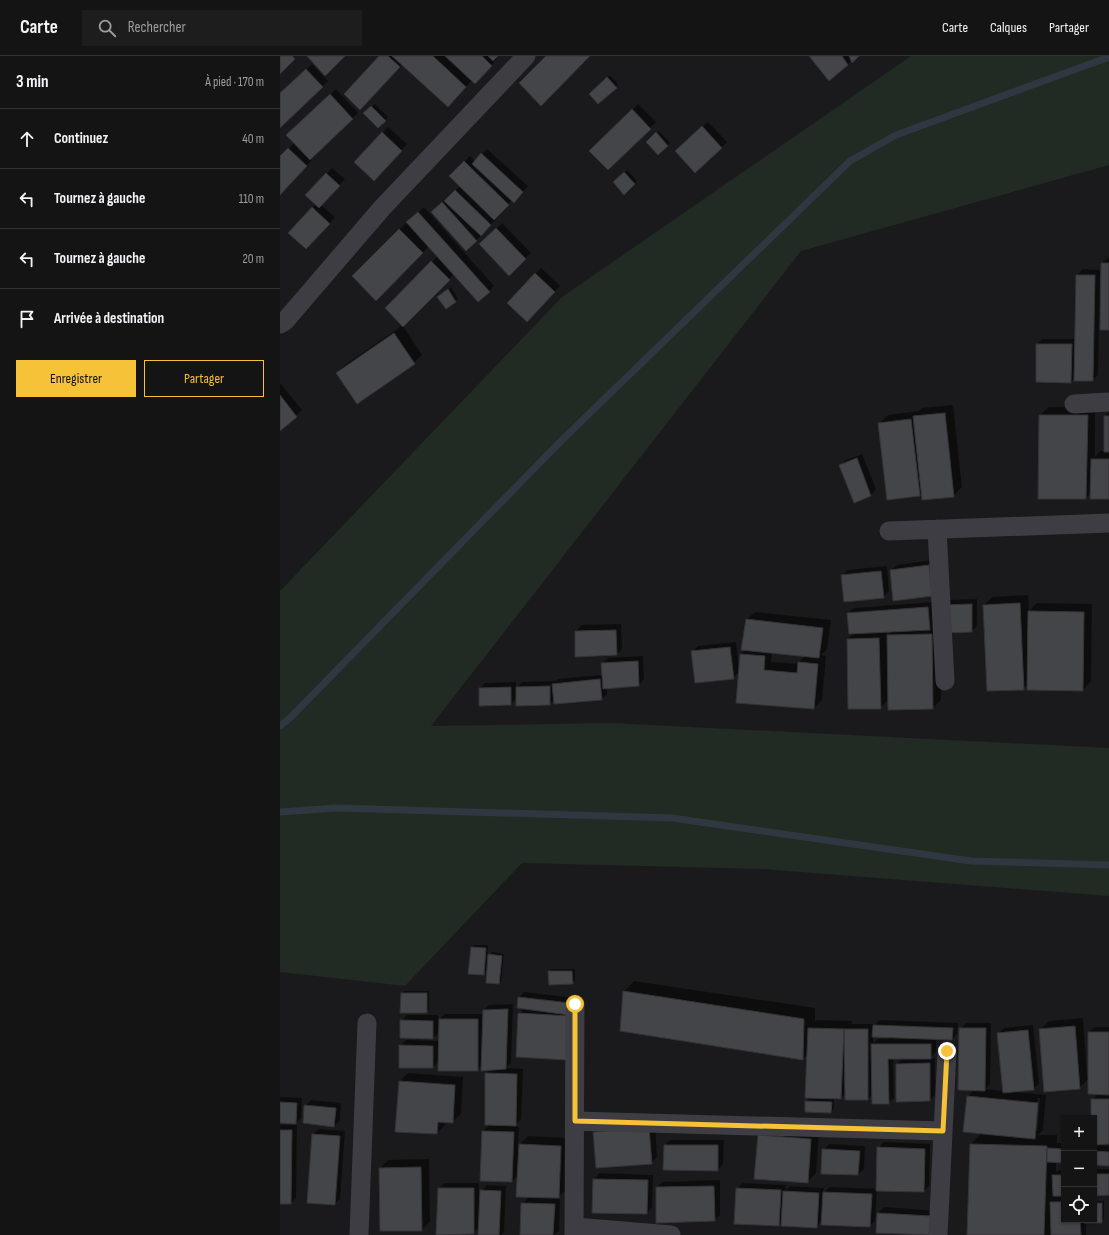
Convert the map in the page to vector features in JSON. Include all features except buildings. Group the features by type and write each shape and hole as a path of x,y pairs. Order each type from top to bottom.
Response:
{"street":[{"path":"280,324 285,321 382,208 526,56"},
{"path":"1074,404 1109,402"},
{"path":"889,531 1109,524"},
{"path":"937,529 945,681"},
{"path":"575,1004 574,1231 671,1235"},
{"path":"359,1235 366,1023"},
{"path":"938,1235 947,1051"},
{"path":"575,1121 943,1131"}],"shaded area":[{"path":"911,56 1109,56 1109,165 801,251 431,726 611,723 1109,748 1109,896 761,869 522,863 405,986 280,972 280,591 562,297"}],"waterway":[{"path":"280,726 290,718 561,441 850,161 896,135 1109,57"},
{"path":"280,812 337,808 672,818 971,861 1109,865"}],"route":[{"path":"575,1004 575,1121 943,1131 947,1051"}]}
